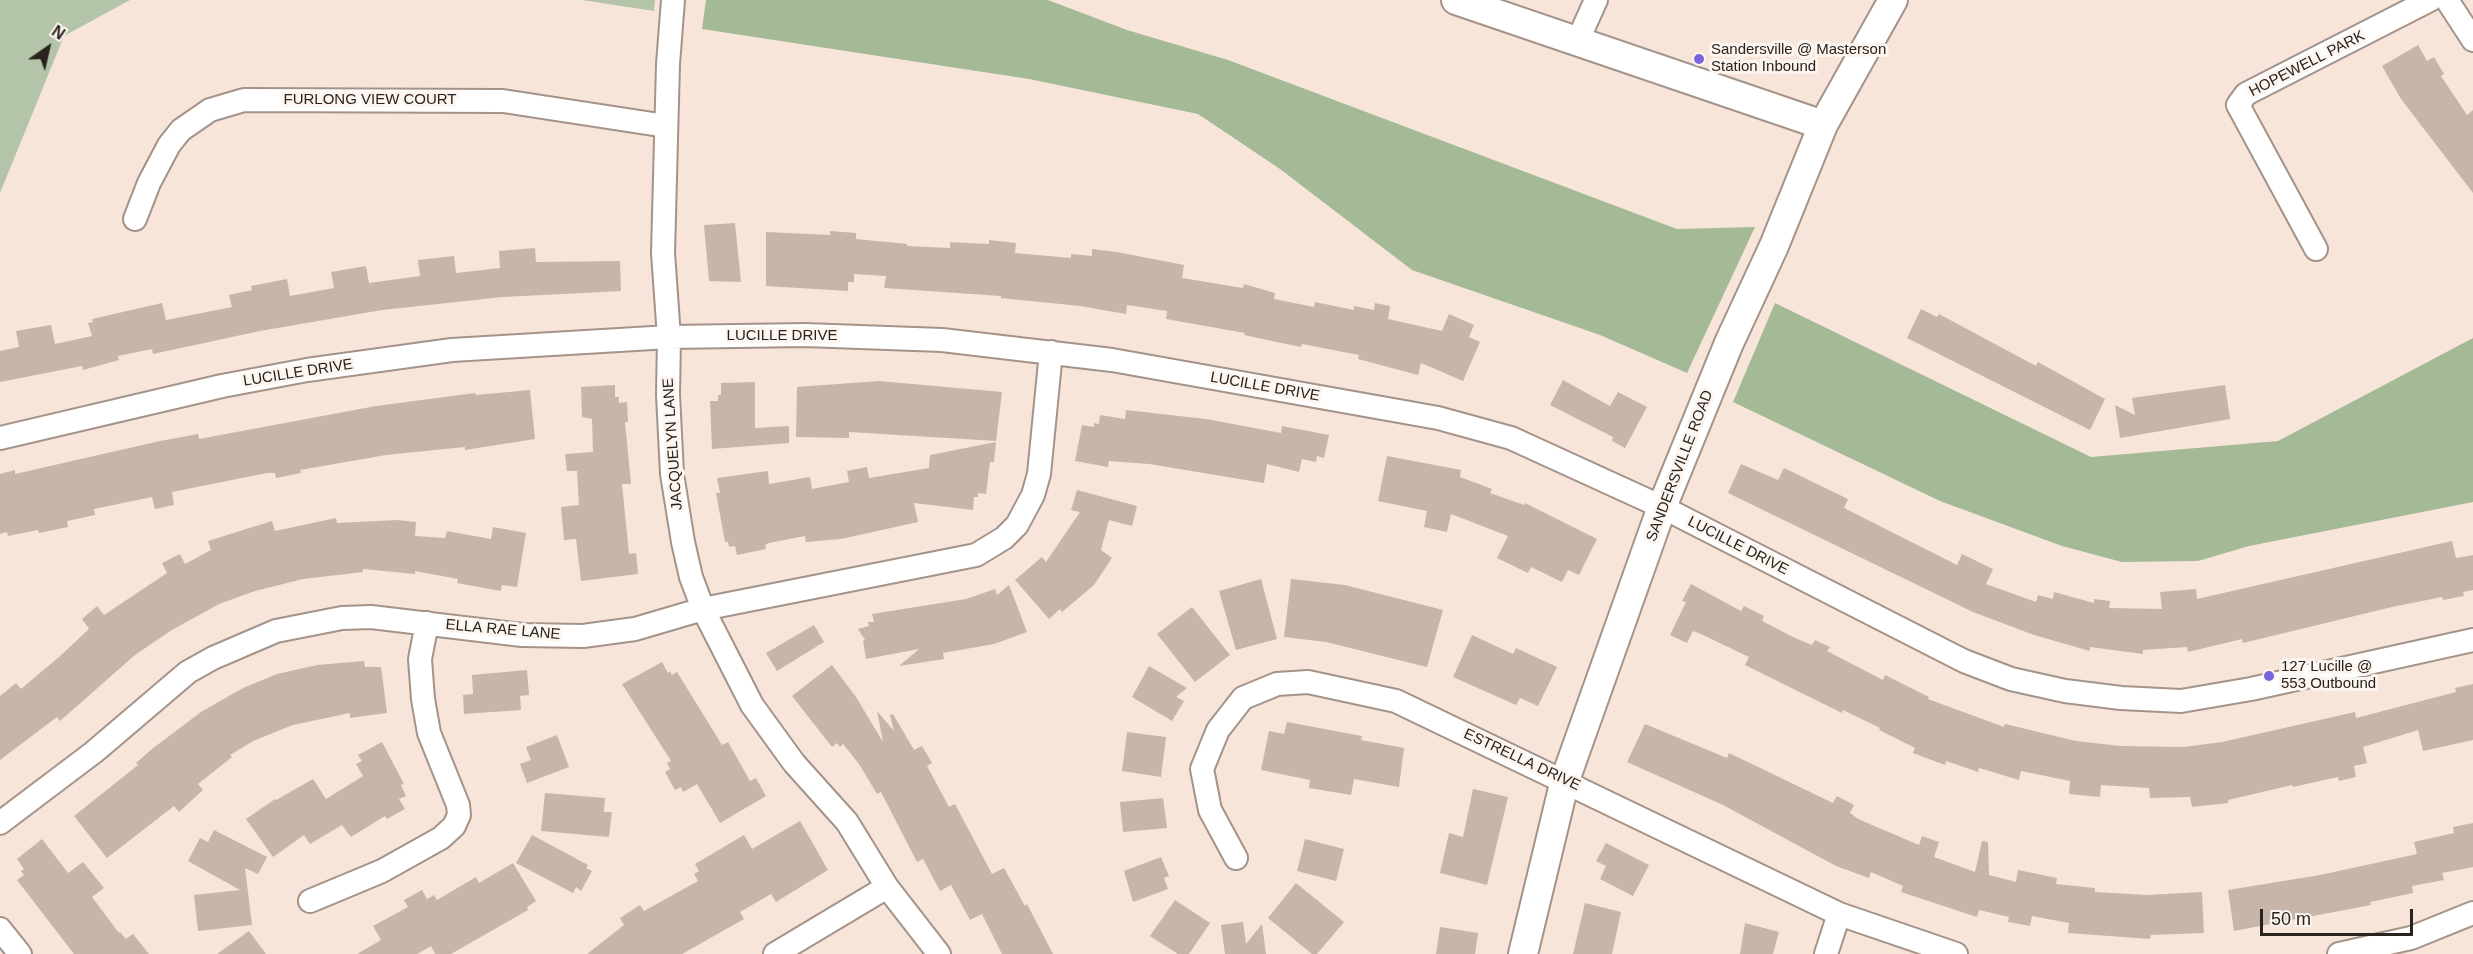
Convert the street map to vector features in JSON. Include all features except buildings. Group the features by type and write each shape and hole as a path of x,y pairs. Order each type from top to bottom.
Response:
{"street":[{"name":"JACQUELYN LANE","path":"673,0 666,126 663,253 669,337 670,438 677,510 691,577 703,609 752,705 794,763 848,822 887,887 939,954"},
{"path":"1456,0 1823,125"},
{"path":"1578,40 1596,0"},
{"name":"SANDERSVILLE ROAD","path":"1523,954 1565,780 1662,507 1730,343 1774,246 1823,125 1893,0"},
{"name":"HOPEWELL PARK","path":"2316,249 2238,105 2246,94 2430,0"},
{"path":"2447,0 2473,40"},
{"name":"FURLONG VIEW COURT","path":"135,219 149,183 169,145 181,130 210,110 244,100 503,101 666,126"},
{"name":"LUCILLE DRIVE","path":"0,438 222,386 307,370 452,350 669,337 871,336 942,340 1112,360 1438,418 1511,438 1662,507 1964,661 2011,679 2065,691 2121,698 2181,700 2252,689 2473,640"},
{"name":"ELLA RAE LANE","path":"0,823 94,752 188,672 221,654 276,631 342,618 371,617 522,635 583,636 635,629 703,609 976,555 1004,538 1025,512 1034,495 1039,474 1051,352"},
{"path":"310,901 382,872 441,838 454,826 459,815 458,805 429,733 423,699 420,659 427,623"},
{"name":"ESTRELLA DRIVE","path":"1236,858 1210,810 1202,769 1218,730 1243,698 1277,684 1308,682 1396,701 1565,780 1839,914 1956,954"},
{"path":"776,954 887,887"},
{"path":"2339,954 2411,938 2473,913"},
{"path":"1827,954 1839,914"},
{"path":"0,928 20,954"}],"green space":[{"path":"0,0 130,0 64,36 0,193"},
{"path":"582,0 655,0 654,11"},
{"path":"706,0 1048,0 1127,30 1228,60 1677,229 1755,227 1687,373 1600,335 1412,270 1280,169 1198,114 1029,79 702,29"},
{"path":"1775,303 2091,457 2278,441 2473,338 2473,502 2249,546 2198,561 2122,562 2062,546 1940,501 1733,402"}],"place":[{"name":"Sandersville @ Masterson Station Inbound","path":"1699,59"},
{"name":"127 Lucille @ 553 Outbound","path":"2269,676"}]}
